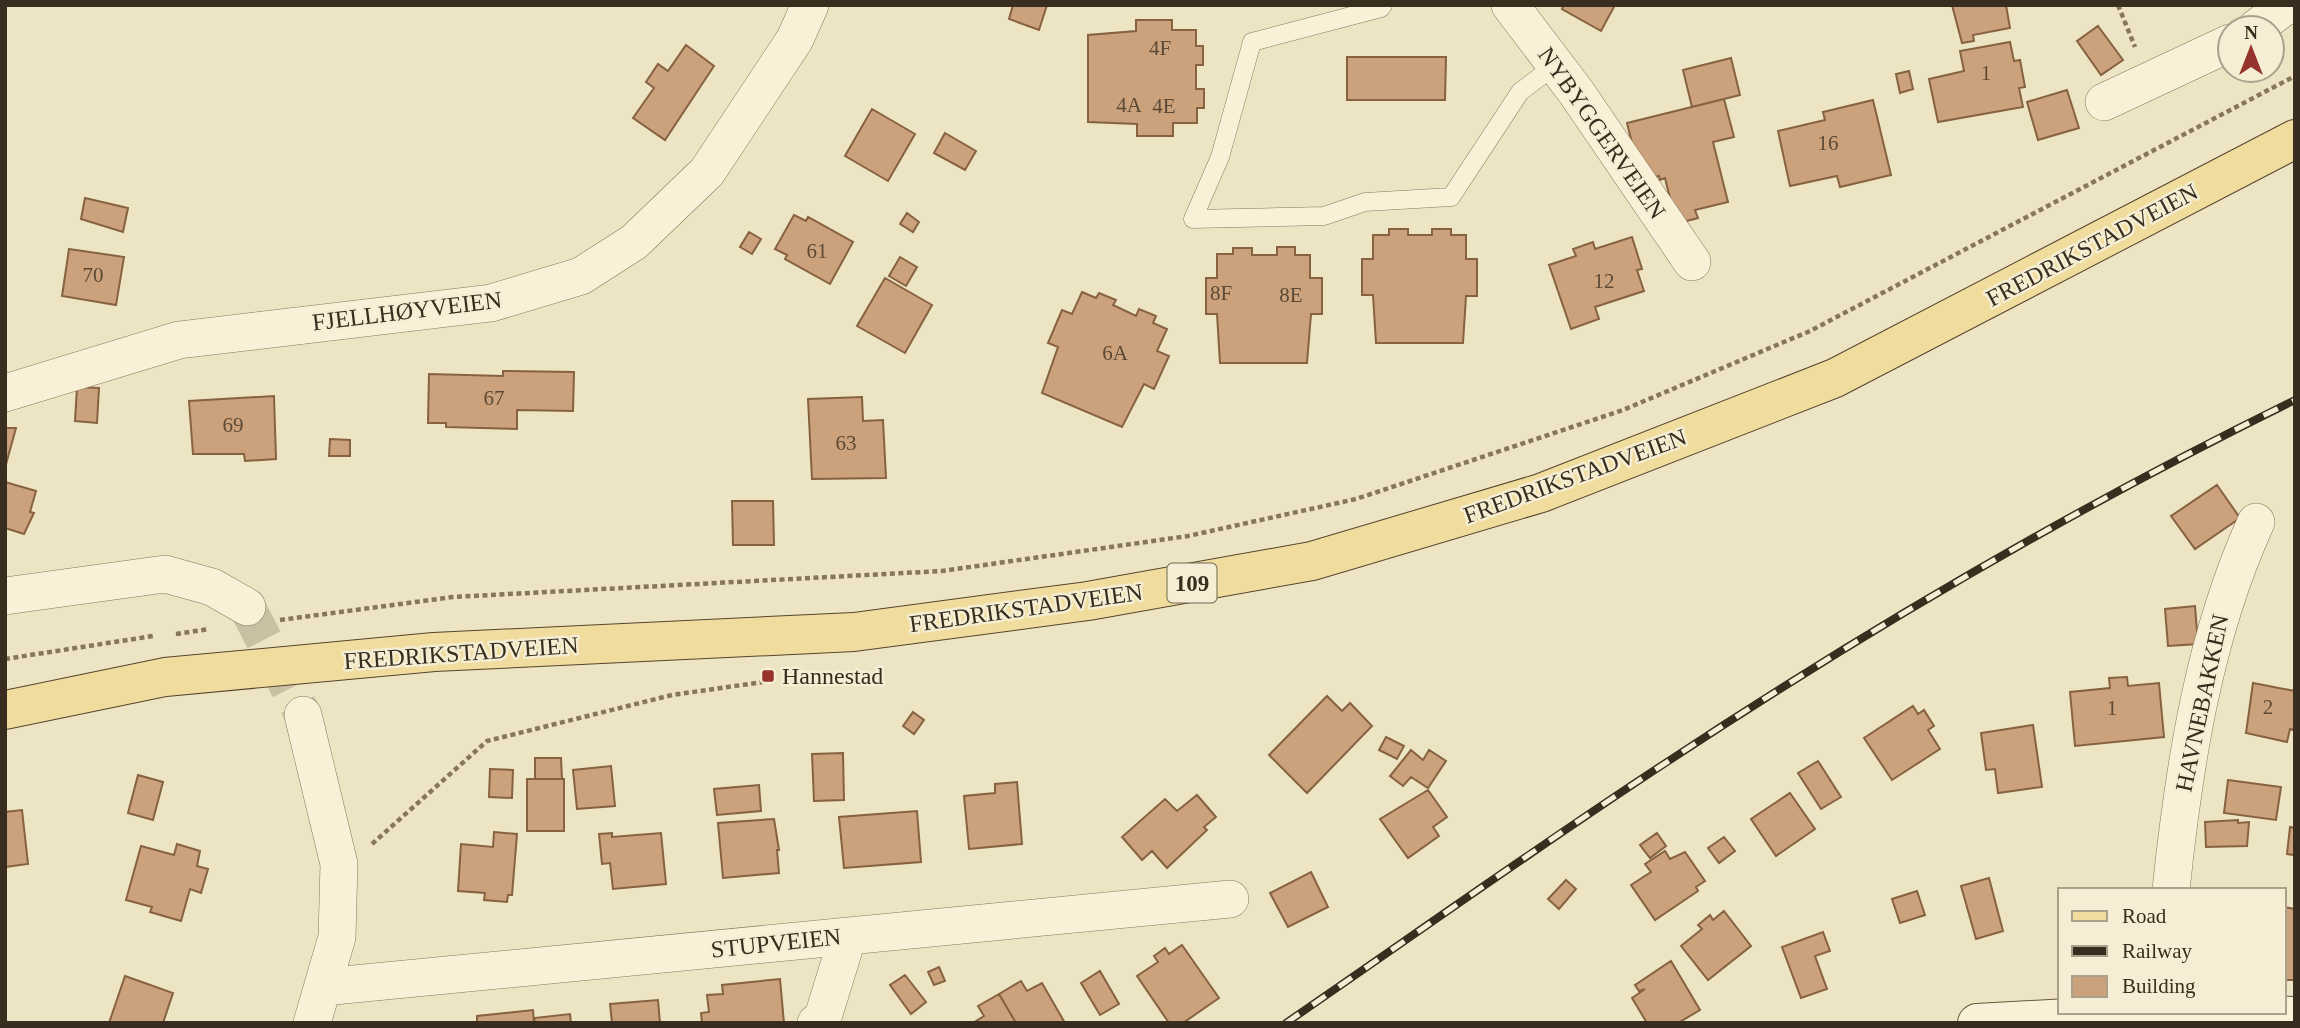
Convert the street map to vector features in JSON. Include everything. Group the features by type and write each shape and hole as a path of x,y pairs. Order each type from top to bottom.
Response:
{"main road":[{"name":"FREDRIKSTADVEIEN","path":"5,710 165,677 434,652 855,632 1088,601 1312,561 1541,493 1835,378 2295,139"},
{"path":"1977,1023 2138,1014"},
{"path":"2202,1014 2295,1016"}],"street":[{"name":"FJELLHØYVEIEN","path":"5,393 179,340 491,303 581,276 634,242 707,172 795,38 810,5"},
{"name":"NYBYGGERVEIEN","path":"1510,5 1576,92 1692,262"},
{"path":"2104,102 2216,50"},
{"name":"HAVNEBAKKEN","path":"2171,888 2179,811 2220,610 2256,522"},
{"path":"5,596 164,574 212,587 246,619"},
{"path":"303,715 339,864 337,937 312,1023"},
{"name":"STUPVEIEN","path":"323,987 1230,899"},
{"path":"817,1023 824,1017 848,936"}],"lane":[{"path":"1383,5 1252,43 1220,156 1193,219 1324,216 1365,202 1451,197 1520,92 1554,66"}],"path":[{"path":"5,659 246,619 453,597 942,571 1188,536 1356,499 1623,410 1810,331 2295,76"},
{"path":"339,864 373,843 486,741 672,695 763,682"}],"building":[{"path":"1013,5 1047,5 1039,30 1009,19"},
{"path":"1564,5 1615,5 1601,31 1562,9"},
{"path":"1952,5 2006,5 2010,28 1973,35 1974,41 1962,43"},
{"path":"1136,20 1172,20 1172,30 1196,30 1196,46 1203,46 1203,65 1196,65 1196,89 1204,89 1204,108 1197,108 1197,123 1173,123 1173,136 1137,136 1137,124 1088,122 1088,35 1136,31"},
{"path":"2098,26 2123,60 2101,75 2077,41"},
{"path":"2010,42 2014,61 2020,60 2025,87 2019,88 2023,107 1938,122 1929,79 1964,71 1960,51"},
{"path":"686,45 714,66 665,140 633,118 654,88 646,82 658,64 668,71"},
{"path":"1347,57 1446,57 1445,100 1347,100"},
{"path":"1731,58 1740,95 1692,107 1683,70"},
{"path":"1909,71 1913,89 1900,93 1896,74"},
{"path":"2067,90 2079,128 2038,140 2027,102"},
{"path":"1724,99 1734,137 1713,142 1728,202 1695,210 1698,218 1679,223 1674,215 1665,178 1660,180 1659,176 1641,180 1627,123"},
{"path":"1873,100 1891,175 1840,187 1837,176 1790,186 1778,131 1825,120 1823,112"},
{"path":"872,109 915,134 888,181 845,156"},
{"path":"945,133 976,151 965,170 934,153"},
{"path":"85,198 128,208 123,232 81,219"},
{"path":"907,213 919,222 913,232 900,224"},
{"path":"794,215 806,221 808,217 853,242 830,284 785,259 787,255 775,249"},
{"path":"1389,229 1408,229 1408,235 1432,235 1432,229 1451,229 1451,235 1466,235 1466,259 1477,259 1477,296 1466,296 1463,343 1376,343 1373,295 1362,295 1362,259 1373,259 1373,235 1389,235"},
{"path":"749,232 761,239 752,254 740,247"},
{"path":"1632,237 1642,269 1637,270 1644,291 1595,307 1599,319 1571,329 1549,265 1576,256 1573,249 1593,242 1595,249"},
{"path":"1277,247 1295,247 1295,255 1310,255 1310,278 1322,278 1322,314 1311,314 1307,363 1220,363 1217,314 1206,314 1206,278 1217,278 1217,254 1233,254 1233,248 1252,248 1252,255 1277,255"},
{"path":"69,249 124,257 116,305 62,296"},
{"path":"900,257 917,267 906,286 889,276"},
{"path":"885,278 932,305 905,353 857,326"},
{"path":"1082,292 1096,298 1099,293 1116,300 1113,305 1136,316 1139,309 1156,316 1153,323 1167,329 1157,351 1169,356 1154,389 1144,384 1122,427 1042,393 1058,347 1048,343 1062,310 1072,314"},
{"path":"503,371 574,372 573,411 517,410 517,429 446,427 446,423 428,423 429,374 503,376"},
{"path":"77,387 99,388 97,423 75,421"},
{"path":"274,396 276,459 245,461 244,454 193,454 189,401"},
{"path":"862,397 863,421 883,420 886,478 812,479 808,399"},
{"path":"5,428 16,428 5,468"},
{"path":"330,439 350,440 350,456 329,456"},
{"path":"5,482 36,491 30,512 34,513 24,534 5,528"},
{"path":"2217,485 2240,518 2195,549 2171,516"},
{"path":"732,501 773,501 774,545 733,545"},
{"path":"2195,606 2198,644 2168,646 2165,609"},
{"path":"2127,677 2128,686 2159,683 2164,737 2075,746 2070,692 2110,688 2109,678"},
{"path":"2253,683 2295,691 2295,724 2293,730 2290,729 2287,742 2246,733"},
{"path":"1327,696 1342,711 1350,703 1372,726 1307,793 1269,755"},
{"path":"1913,706 1918,714 1924,710 1934,726 1928,730 1940,749 1892,780 1864,738"},
{"path":"913,712 924,720 914,734 903,726"},
{"path":"2033,725 2042,787 1998,793 1995,769 1986,770 1981,733"},
{"path":"1386,737 1404,746 1397,759 1379,750"},
{"path":"1411,750 1423,760 1429,750 1446,761 1428,788 1411,777 1403,786 1390,776"},
{"path":"843,753 844,800 814,801 812,754"},
{"path":"535,758 561,758 562,779 535,779"},
{"path":"1818,761 1841,797 1821,809 1798,773"},
{"path":"611,766 615,806 577,809 573,770"},
{"path":"490,769 513,770 512,798 489,797"},
{"path":"138,775 163,782 153,820 128,813"},
{"path":"527,779 564,779 564,831 527,831"},
{"path":"2228,780 2281,787 2276,820 2224,813"},
{"path":"1017,782 1022,844 969,849 964,796 995,793 995,784"},
{"path":"759,785 761,811 717,815 714,789"},
{"path":"1428,790 1447,817 1433,827 1439,836 1408,858 1380,819"},
{"path":"1790,793 1815,829 1776,856 1751,819"},
{"path":"1197,795 1216,817 1204,827 1207,830 1167,868 1152,851 1142,860 1122,837 1165,799 1177,811"},
{"path":"22,810 28,864 5,867 5,812"},
{"path":"917,811 921,862 844,868 839,817"},
{"path":"774,819 779,850 779,873 723,878 718,823"},
{"path":"2238,820 2238,823 2249,822 2247,846 2206,847 2205,822"},
{"path":"2290,827 2295,828 2295,855 2287,854"},
{"path":"494,832 517,834 512,895 508,895 507,902 484,900 485,893 458,891 461,844 493,847"},
{"path":"612,833 612,837 661,833 666,884 613,889 610,863 602,864 599,834"},
{"path":"1657,833 1666,846 1650,858 1640,845"},
{"path":"1724,837 1735,851 1719,863 1708,848"},
{"path":"177,844 200,851 197,866 208,869 201,893 190,889 181,921 150,912 152,907 126,900 141,846 174,855"},
{"path":"1665,851 1670,859 1685,852 1705,881 1696,887 1698,891 1655,920 1631,885 1651,872 1645,864"},
{"path":"1311,872 1328,907 1288,927 1270,893"},
{"path":"1989,878 2003,931 1976,939 1961,886"},
{"path":"1566,880 1576,889 1559,909 1548,899"},
{"path":"1917,891 1925,915 1900,923 1892,899"},
{"path":"2286,907 2295,909 2295,980 2286,980"},
{"path":"1724,911 1751,946 1708,980 1681,946 1702,929 1698,925 1710,915 1713,920"},
{"path":"1823,932 1830,951 1815,956 1827,989 1801,998 1782,947"},
{"path":"1182,945 1219,998 1183,1023 1169,1023 1137,976 1158,962 1154,956 1165,948 1169,954"},
{"path":"1671,961 1700,1010 1678,1023 1647,1023 1632,998 1645,989 1639,991 1635,985"},
{"path":"939,967 945,981 934,985 928,972"},
{"path":"1100,971 1119,1004 1100,1015 1081,983"},
{"path":"905,975 926,1002 911,1014 890,985"},
{"path":"125,976 173,993 163,1023 109,1023"},
{"path":"780,979 784,1023 702,1023 701,1013 709,1012 707,995 723,994 722,985"},
{"path":"1021,981 1027,991 1042,983 1065,1023 1016,1023 999,994"},
{"path":"999,994 1016,1023 973,1023 984,1016 978,1006"},
{"path":"658,1000 660,1023 612,1023 610,1004"},
{"path":"533,1010 534,1023 477,1023 477,1016"},
{"path":"570,1014 571,1023 535,1023 534,1018"}],"tunnel":[{"path":"247,607 303,715"}],"railway":[{"path":"1286,1023 1621,792 1822,663 1977,570 2134,482 2295,400"}],"place":[{"name":"Hannestad","path":"768,676"}]}
